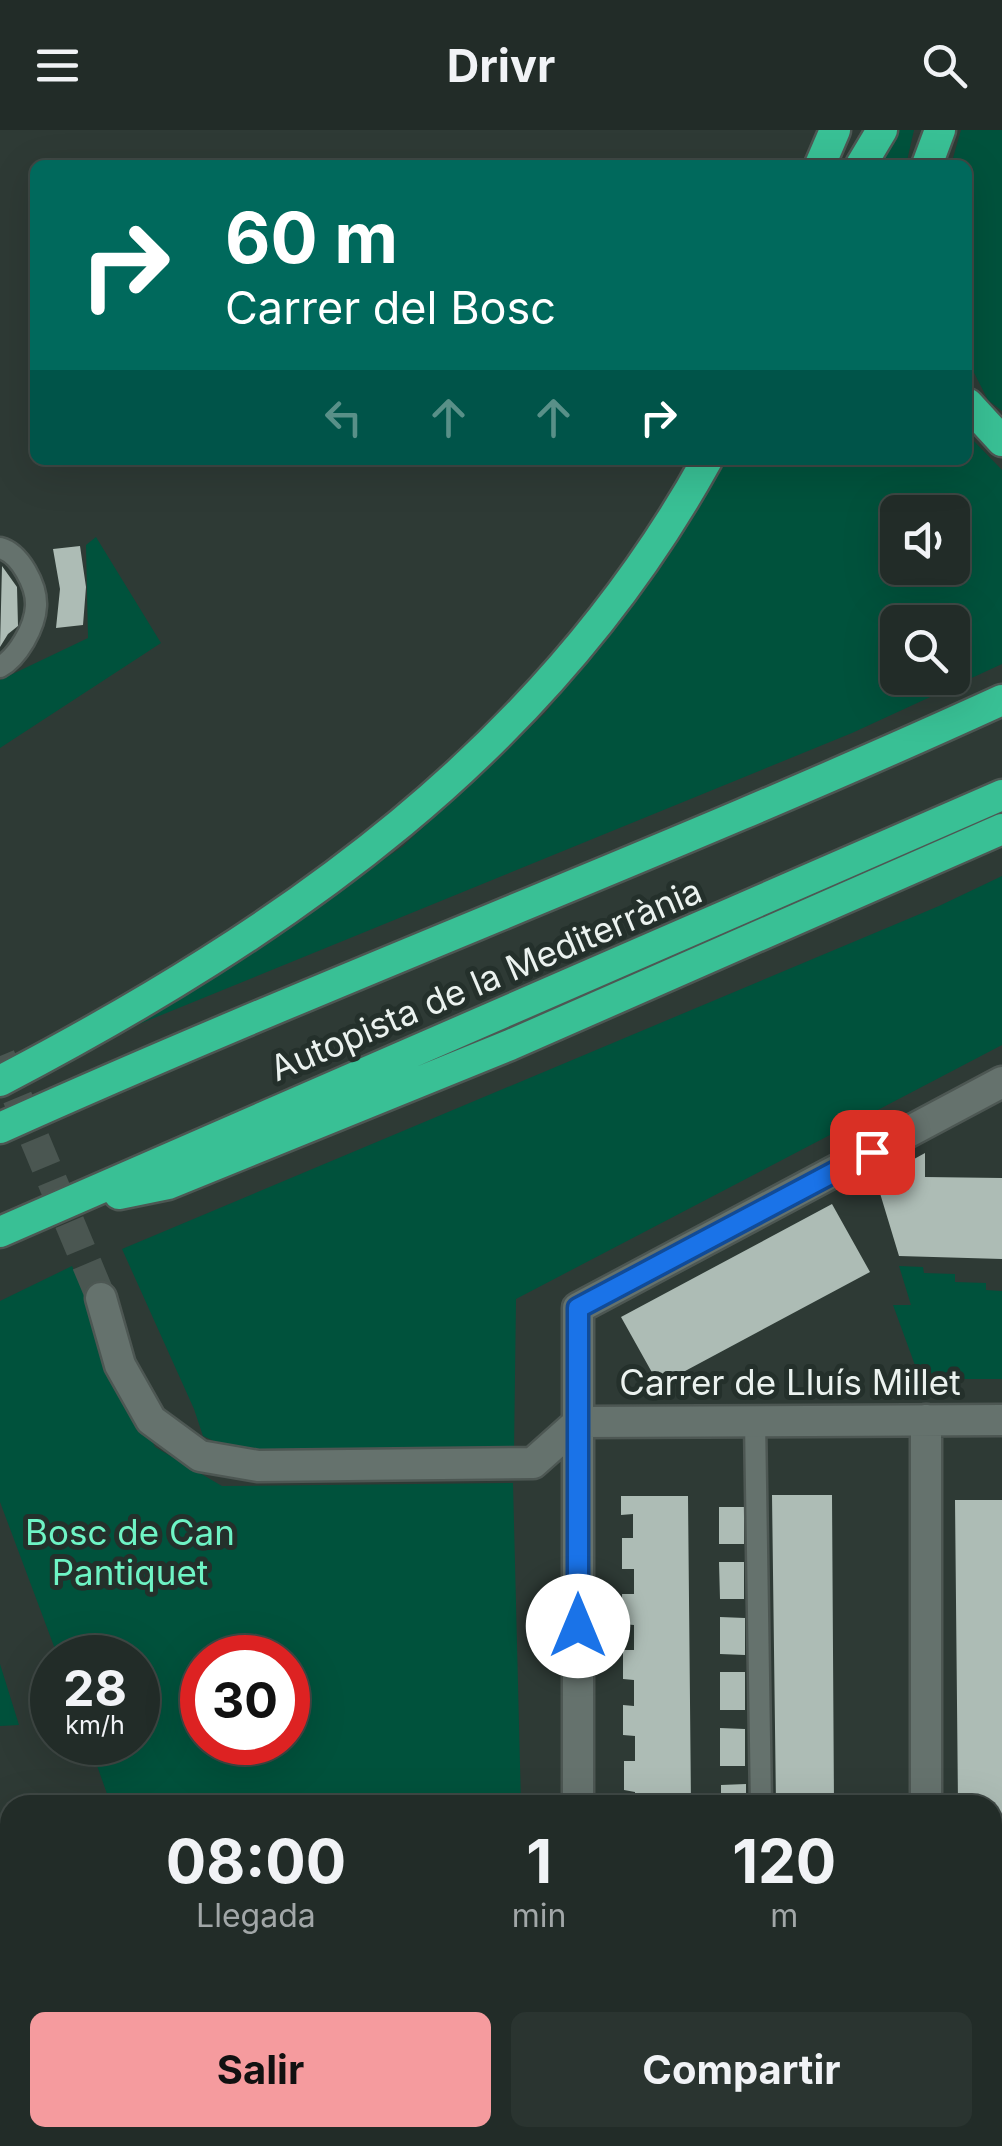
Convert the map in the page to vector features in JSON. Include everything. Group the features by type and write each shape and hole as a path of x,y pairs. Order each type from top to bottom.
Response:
{"highway":[{"path":"822,160 835,130"},
{"path":"864,160 882,130"},
{"path":"929,160 940,130"},
{"path":"972,408 1002,441"},
{"path":"0,1081 97,1029 296,904 376,847 438,794 526,709 578,649 647,558 705,465"},
{"name":"Autopista de la Mediterrània","path":"0,1128 724,823 1002,700"},
{"name":"Autopista de la Mediterrània","path":"0,1232 1002,795"},
{"path":"52,1208 168,1184 249,1152 590,1011 1002,830"}],"street":[{"path":"578,1795 578,1308 1002,1082"},
{"path":"101,1298 120,1365 151,1420 200,1456 258,1466 533,1463 578,1422"},
{"path":"926,1420 926,1795"},
{"name":"Carrer de Lluís Millet","path":"578,1422 1002,1420"}],"lane":[{"path":"0,548 9,550 26,571 36,605 27,636 9,662 0,667"},
{"path":"756,1421 761,1795"}],"green space":[{"path":"899,130 914,130 907,160 881,160"},
{"path":"961,130 1002,130 1002,411 988,400 972,369 972,160 952,160"},
{"path":"972,439 1002,470 1002,664 970,679 970,605 880,605 880,695 935,695 852,733 137,1025 402,847 545,713 664,563 720,465 972,465"},
{"path":"96,537 161,643 0,748 0,680 88,638 86,545"},
{"path":"1002,876 1002,1045 516,1299 514,1451 233,1450 203,1436 122,1249 939,906"},
{"name":"Bosc de Can Pantiquet","path":"72,1266 155,1447 222,1486 513,1483 521,1795 107,1795 97,1765 160,1765 160,1635 50,1635 0,1502 0,1301"},
{"path":"899,1266 923,1267 924,1273 955,1274 955,1282 986,1283 986,1290 1002,1291 1002,1379 920,1379 893,1305 911,1305"},
{"path":"0,1664 19,1725 0,1726"}],"building":[{"path":"80,546 86,587 83,625 56,628 60,589 53,549"},
{"path":"2,566 17,587 18,626 0,647"},
{"path":"925,1153 925,1177 1002,1178 1002,1259 899,1256 876,1180"},
{"path":"832,1204 870,1272 659,1385 621,1317"},
{"path":"772,1495 832,1495 834,1795 776,1795"},
{"path":"621,1496 688,1496 691,1795 635,1795 624,1790 624,1761 635,1761 635,1736 623,1735 623,1705 634,1706 634,1680 623,1679 623,1650 634,1650 634,1625 622,1624 622,1594 634,1594 634,1569 622,1569 622,1538 633,1538 633,1514 621,1515"},
{"path":"955,1500 1002,1500 1002,1795 958,1795"},
{"path":"719,1507 744,1507 744,1544 719,1544"},
{"path":"719,1562 744,1562 744,1599 720,1599"},
{"path":"720,1617 745,1618 745,1655 720,1654"},
{"path":"720,1672 745,1672 745,1710 720,1710"},
{"path":"720,1728 745,1729 745,1766 720,1766"},
{"path":"746,1784 746,1795 721,1795 721,1785"}],"tunnel":[{"path":"0,1056 101,1298"}],"route":[{"path":"578,1626 578,1308 872,1152"}]}
